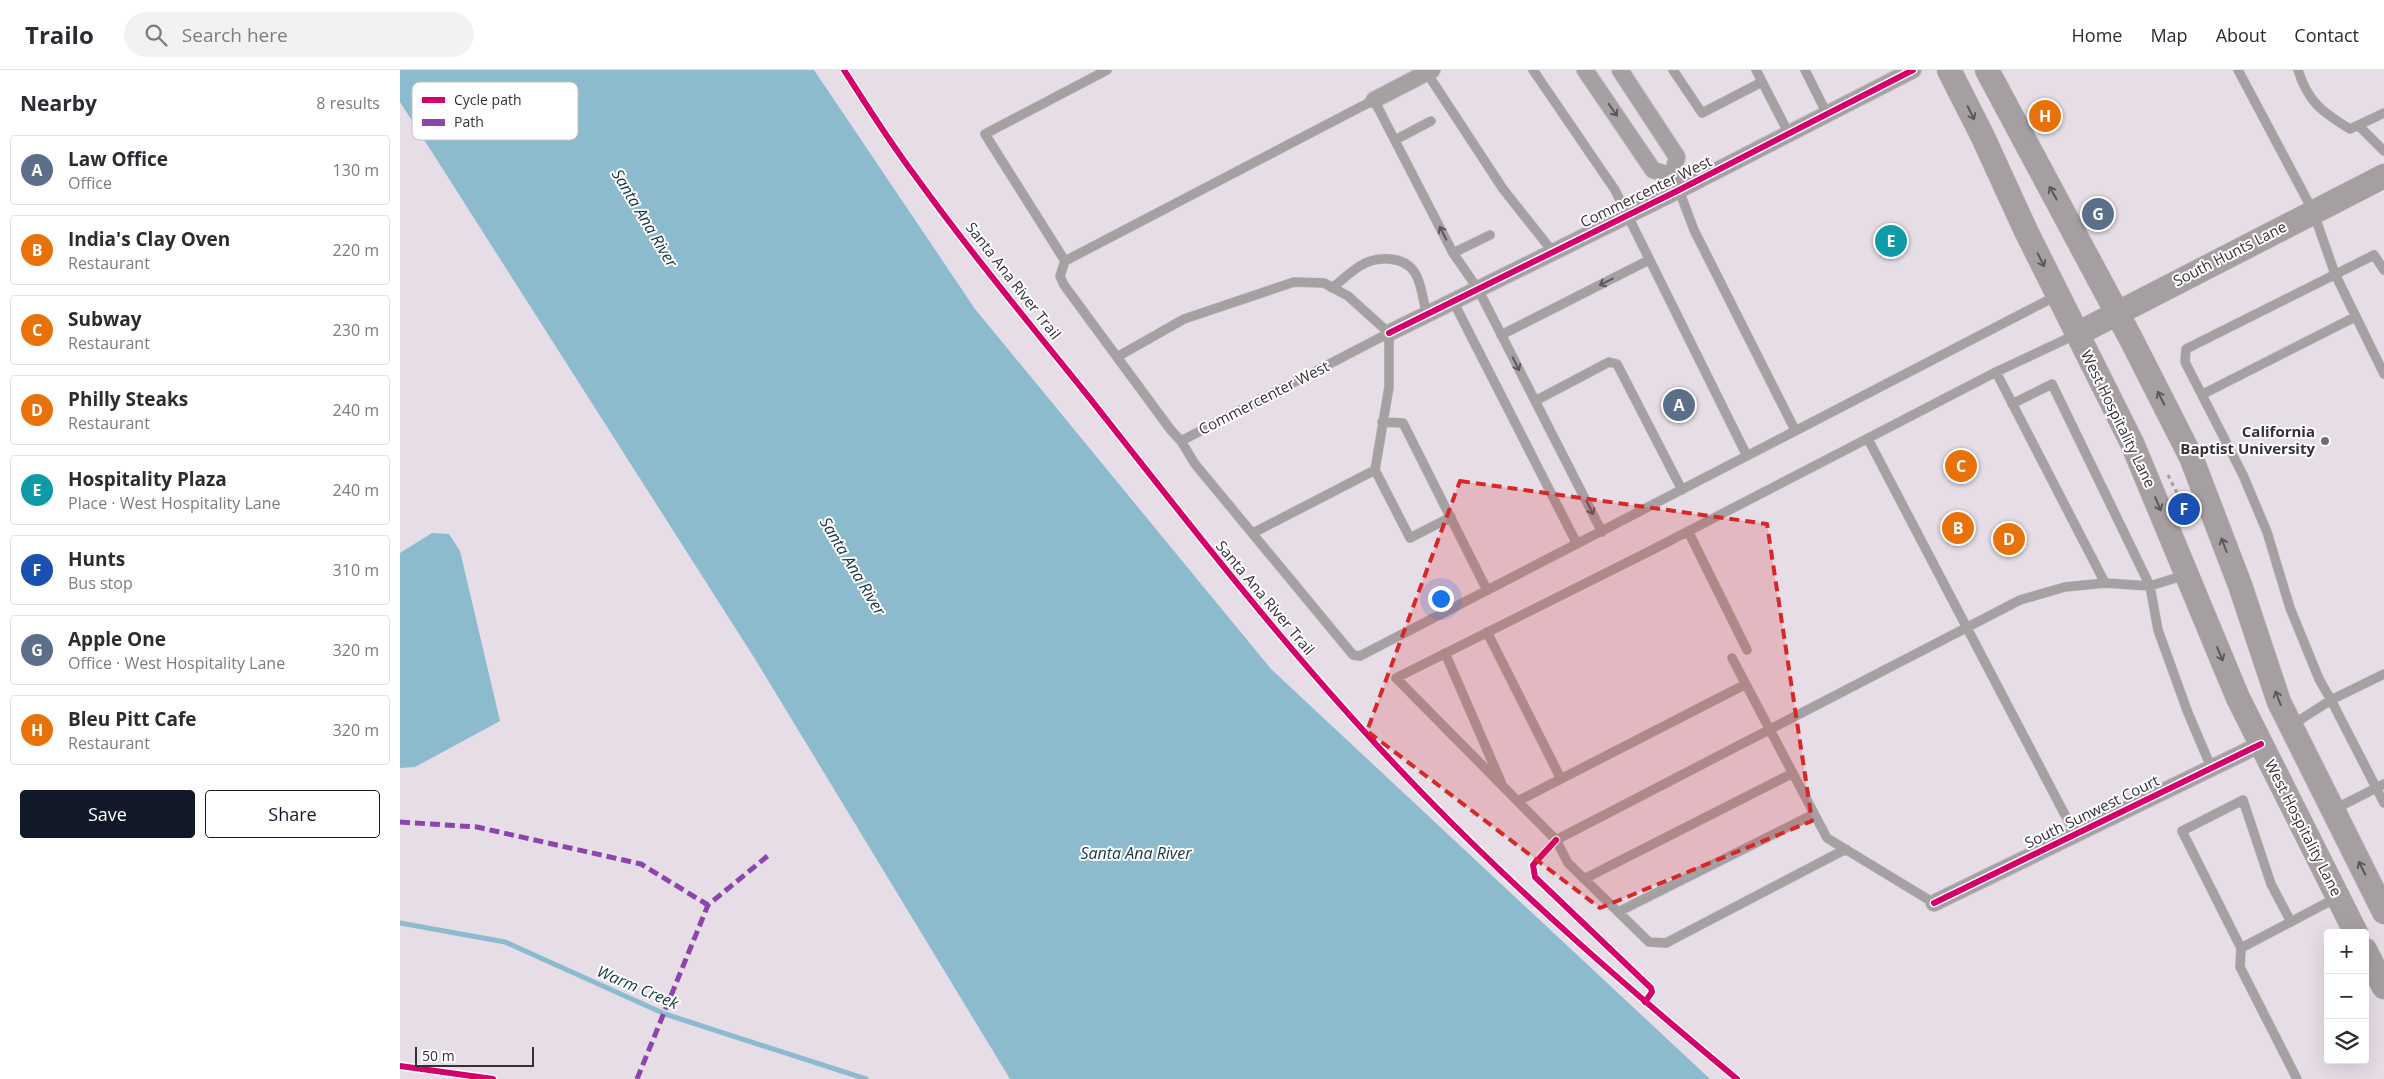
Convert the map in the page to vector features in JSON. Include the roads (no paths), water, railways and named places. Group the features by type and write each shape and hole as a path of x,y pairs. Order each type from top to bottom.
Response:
{"main road":[{"name":"West Hospitality Lane","path":"1949,70 2132,443 2238,698 2354,929"},
{"path":"1987,70 2117,313 2191,457 2240,585 2279,702 2384,912"},
{"name":"South Hunts Lane","path":"2077,334 2384,176"},
{"path":"2369,958 2384,988"}],"street":[{"path":"1585,70 1654,170 1676,183 1677,158 1620,70"},
{"name":"Commercenter West","path":"1389,333 1627,216 1676,183 1789,134 1913,70"},
{"path":"1374,100 1428,71"},
{"name":"South Sunwest Court","path":"1934,903 2261,744"}],"lane":[{"path":"1107,70 985,134 1065,261 1374,100 1453,253 1478,289 1602,532"},
{"path":"1533,70 1615,190 1747,456"},
{"path":"1673,70 1702,113 1762,82"},
{"path":"1756,70 1789,134"},
{"path":"1805,70 1827,114"},
{"path":"2238,70 2313,211 2334,274 2384,374"},
{"path":"2298,70 2303,86 2322,112 2350,129 2384,113"},
{"path":"1428,71 1503,189 1553,252"},
{"path":"1395,140 1431,121"},
{"path":"2358,126 2384,151"},
{"path":"1676,183 1694,230 1795,430"},
{"path":"1453,253 1490,234"},
{"path":"2384,270 2374,255 2186,349 2185,362 2203,394 2247,484 2267,532 2290,608 2319,679 2380,786 2384,804"},
{"path":"1332,288 1360,266 1374,261 1395,259 1408,265 1416,274 1427,314"},
{"path":"1501,335 1649,260"},
{"name":"Commercenter West","path":"1065,261 1060,276 1064,285 1170,430 1181,441 1389,333"},
{"path":"1117,357 1184,319 1294,282 1324,283 1348,296 1389,333 1389,387 1375,470 1410,538 1451,517"},
{"path":"1181,441 1195,464 1353,655 1360,656 2058,295"},
{"path":"1453,301 1577,544"},
{"path":"2203,394 2355,317"},
{"path":"1846,849 1666,943 1649,942 1568,863 1556,840 1396,678 1688,531 1996,372 2077,334"},
{"path":"1535,401 1609,362 1617,364 1682,490"},
{"path":"1996,372 2105,583"},
{"path":"2012,404 2052,384 2150,586 2158,630 2188,712 2211,767"},
{"path":"1382,422 1403,423 1487,590"},
{"path":"1868,439 2074,834"},
{"path":"1253,533 1375,470"},
{"path":"1688,531 1747,650"},
{"path":"1556,840 2020,600 2065,587 2105,583 2150,586 2187,574"},
{"path":"1486,632 1561,779"},
{"path":"1445,653 1503,786"},
{"path":"1732,658 1827,838 1934,903"},
{"path":"2290,726 2331,700 2384,674"},
{"path":"1518,801 1746,684"},
{"path":"1584,879 1793,773"},
{"path":"2333,810 2380,786"},
{"path":"2290,922 2271,884 2243,800 2182,831 2241,948 2240,967 2297,1079"},
{"path":"1618,912 1814,814"},
{"path":"2241,948 2338,897"}],"water":[{"name":"Santa Ana River","path":"400,70 814,70 975,309 1271,669 1710,1079 1010,1079 755,659 424,140 578,140 578,82 412,82 412,121 400,102"},
{"path":"432,533 449,534 460,551 500,721 415,767 400,768 400,553"}],"waterway":[{"name":"Warm Creek","path":"400,923 505,942 665,1014 866,1079"}],"place":[{"name":"Bleu Pitt Cafe","path":"2045,116"},
{"name":"Apple One","path":"2098,214"},
{"name":"Hospitality Plaza","path":"1891,241"},
{"name":"Law Office","path":"1679,405"},
{"name":"California Baptist University","path":"2325,441"},
{"name":"Subway","path":"1961,466"},
{"name":"Hunts","path":"2184,509"},
{"name":"India's Clay Oven","path":"1958,528"},
{"name":"Philly Steaks","path":"2009,539"}]}
